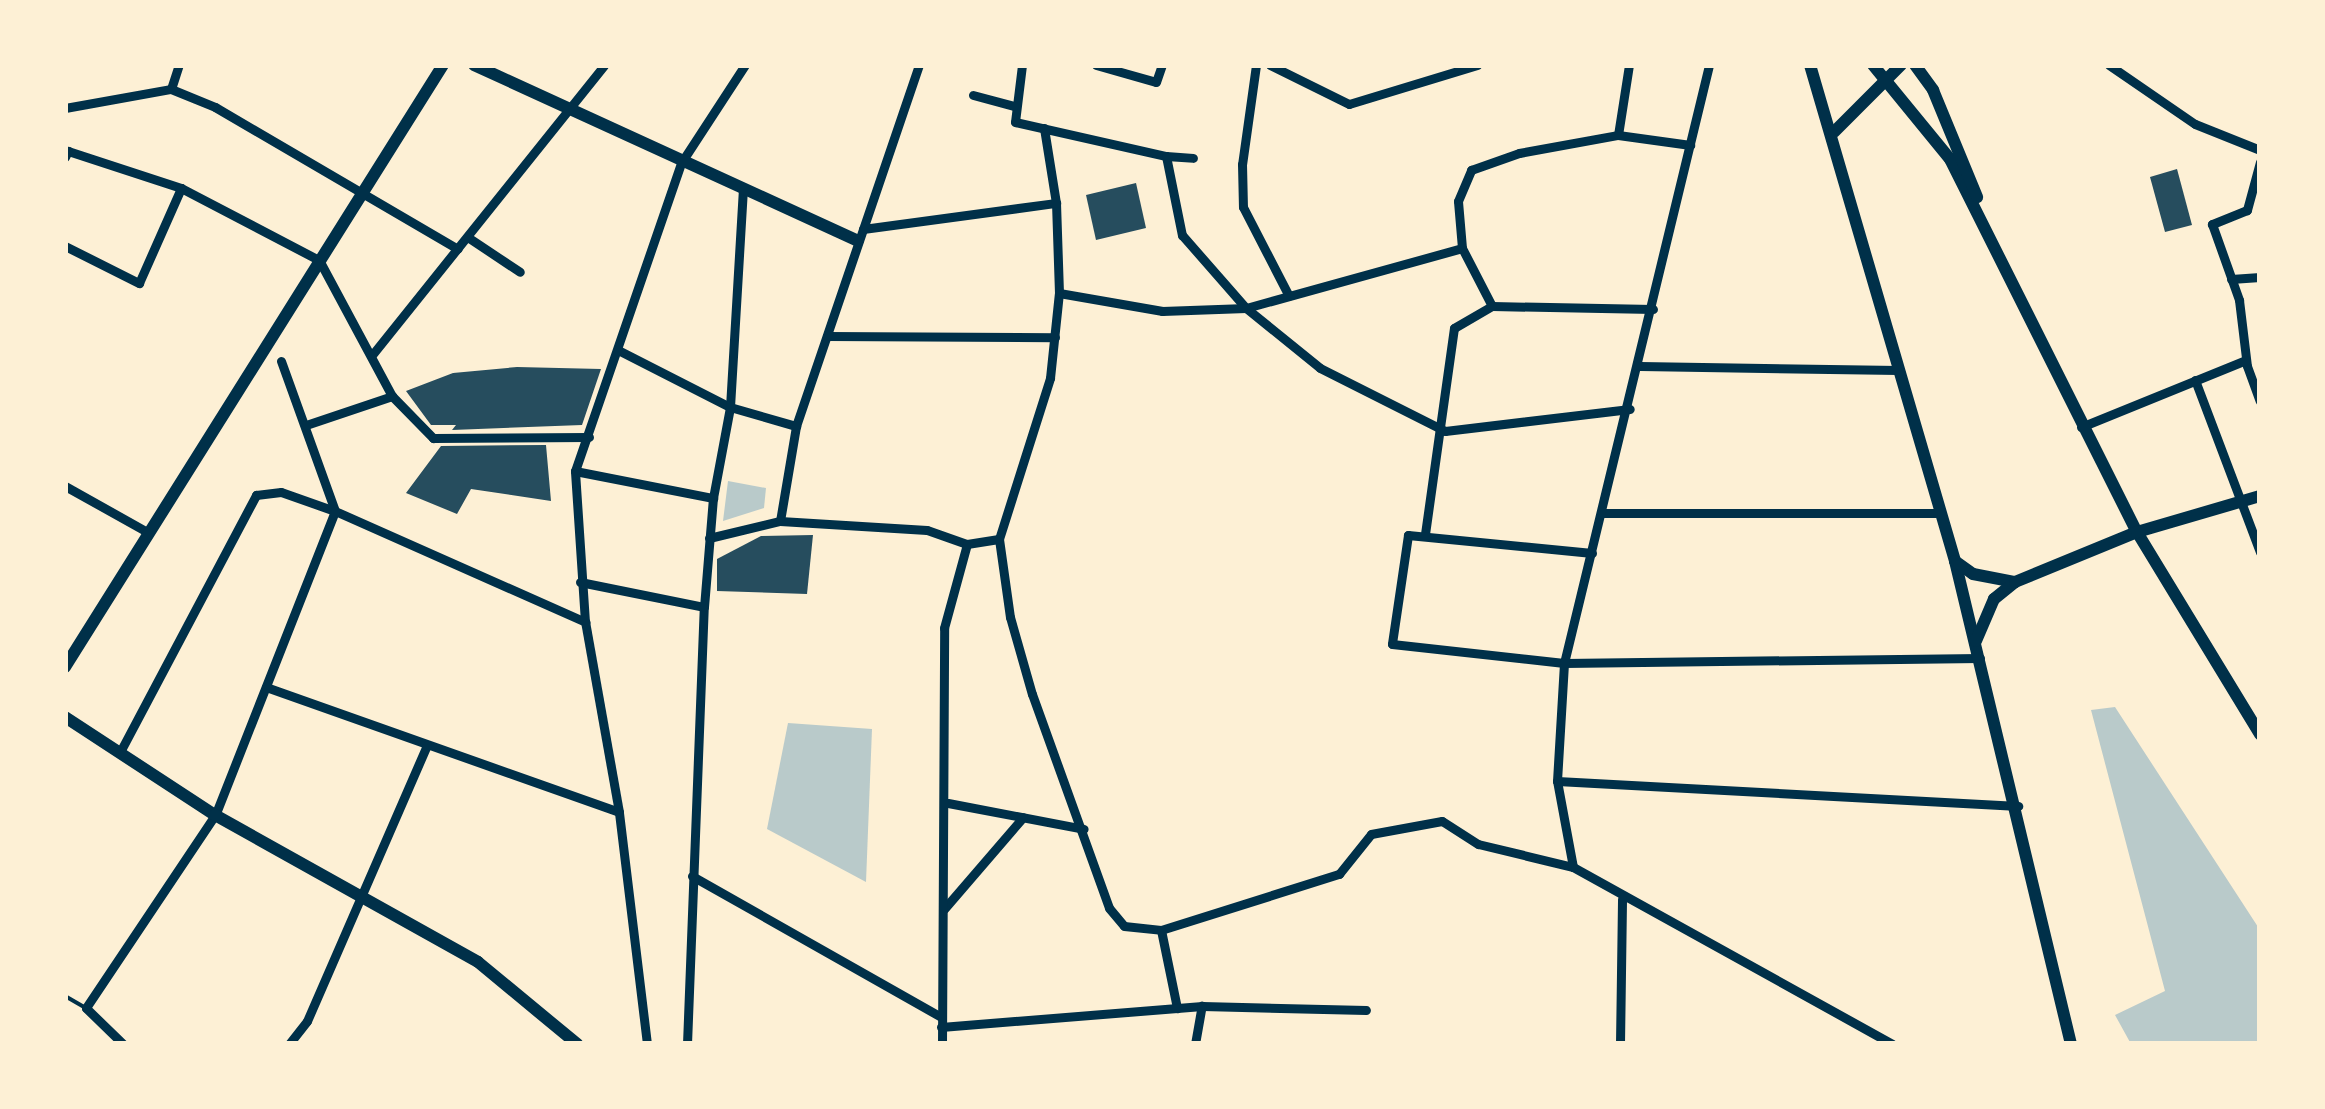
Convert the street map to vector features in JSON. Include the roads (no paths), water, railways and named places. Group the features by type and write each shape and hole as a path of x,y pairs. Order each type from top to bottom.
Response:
{"main road":[{"path":"65,667 443,65"},
{"path":"474,65 573,107 681,162 861,235"},
{"path":"1810,65 1834,132 1938,513 1955,561 2018,806 2071,1044"},
{"path":"1873,65 1890,81 1950,159 2081,427 2137,532 2260,734"},
{"path":"1834,132 1890,81 1901,65"},
{"path":"1914,65 1959,146 1991,237"},
{"path":"1976,642 1994,599 2016,582 2137,532 2260,496"},
{"path":"1955,561 1973,574 2016,582"},
{"path":"65,716 215,816 363,894 478,962 577,1044"}],"street":[{"path":"171,89 179,65"},
{"path":"372,355 604,65"},
{"path":"647,1044 619,812 580,582 576,471 681,162 745,65"},
{"path":"780,520 796,426 919,65"},
{"path":"1022,65 1015,122 1166,156 1193,158"},
{"path":"1096,65 1156,82 1162,65"},
{"path":"1256,65 1242,164 1244,207 1290,296"},
{"path":"1275,66 1349,104 1477,65"},
{"path":"1618,135 1629,65"},
{"path":"1573,867 1556,781 1564,663 1630,408 1709,65"},
{"path":"2109,65 2195,124 2260,150"},
{"path":"65,108 171,89 364,192 458,250"},
{"path":"973,95 1014,106"},
{"path":"1044,128 1056,203 1059,292 1055,338 1025,472 999,539 1018,648 1109,908 1124,926 1161,930 1339,874 1371,834 1442,821 1478,844 1573,867 1622,900 1892,1044"},
{"path":"1492,306 1462,248 1458,201 1472,170 1519,153 1618,135 1690,145"},
{"path":"65,157 68,151 181,188 320,260 392,396 433,438 589,437"},
{"path":"1166,156 1182,235 1246,308 1320,368 1445,431 1630,408"},
{"path":"2260,162 2247,210 2212,224 2231,280 2246,360 2260,401"},
{"path":"65,246 139,283 181,188"},
{"path":"687,1044 708,538 730,407 744,189"},
{"path":"861,235 1056,203"},
{"path":"468,238 520,272"},
{"path":"1059,292 1162,311 1246,308 1462,248"},
{"path":"2231,280 2260,278"},
{"path":"1426,534 1445,431 1454,328 1492,306 1653,309"},
{"path":"827,336 1055,338"},
{"path":"618,350 730,407 796,426"},
{"path":"123,1044 86,1008 215,816 335,511 282,360"},
{"path":"2081,427 2246,360"},
{"path":"1640,366 1898,370"},
{"path":"2195,380 2260,552"},
{"path":"306,425 392,396"},
{"path":"576,471 713,498"},
{"path":"65,486 149,534"},
{"path":"120,752 256,495 282,492 335,511 585,622"},
{"path":"1604,513 1938,513"},
{"path":"708,538 780,520 927,530 968,544 999,539"},
{"path":"1592,553 1408,535 1392,644 1564,663 1980,658"},
{"path":"942,1044 948,803 944,628 968,544"},
{"path":"580,582 704,607"},
{"path":"266,687 619,812"},
{"path":"288,1044 307,1021 426,745"},
{"path":"1556,781 2018,806"},
{"path":"948,803 1084,829"},
{"path":"944,909 1023,818"},
{"path":"692,876 941,1022 1202,1006 1366,1010"},
{"path":"1620,1044 1622,900"},
{"path":"1161,930 1177,1008"},
{"path":"1195,1044 1202,1006"}],"lane":[{"path":"65,996 86,1008"}]}
